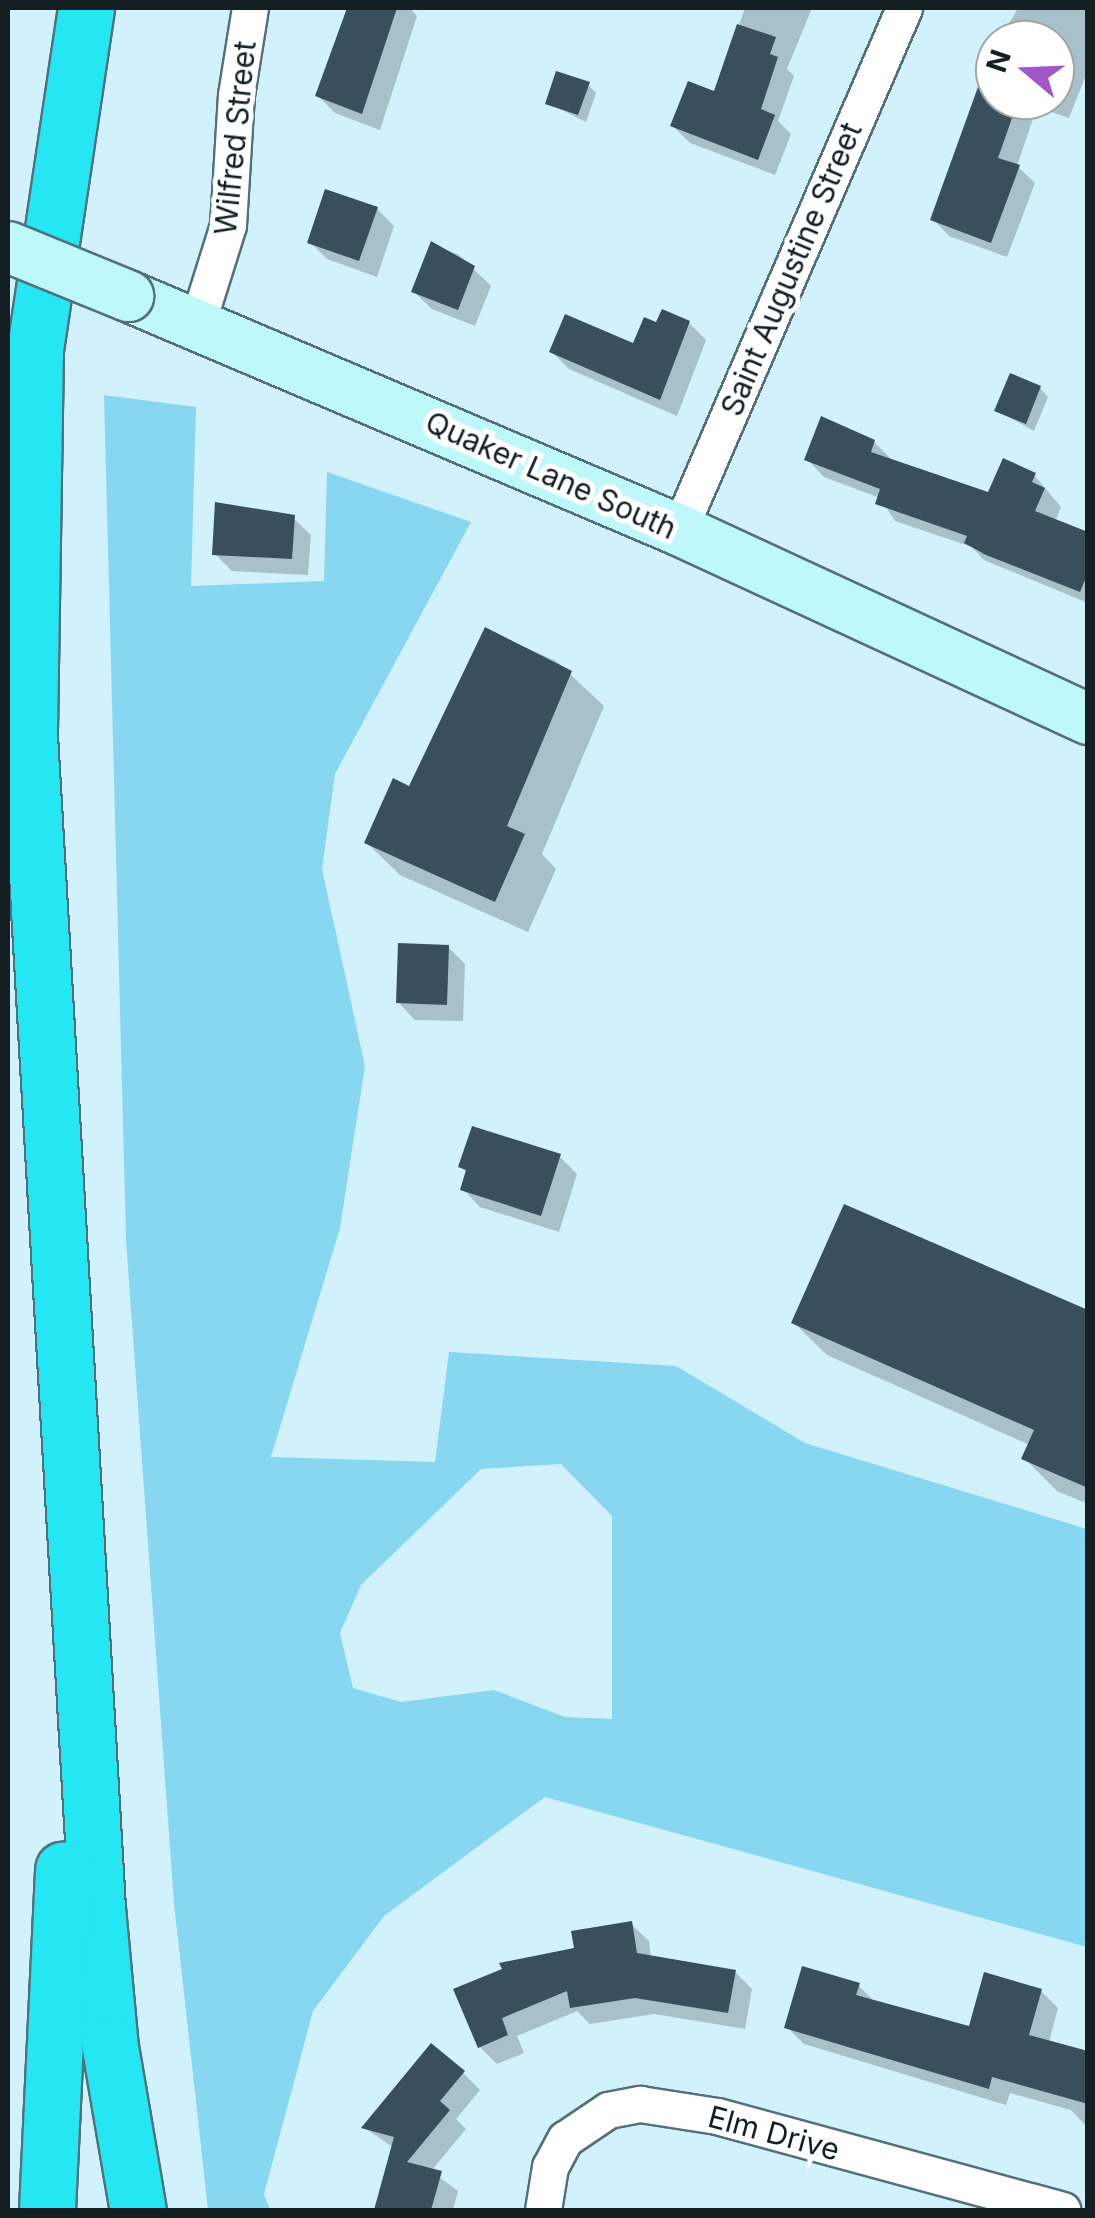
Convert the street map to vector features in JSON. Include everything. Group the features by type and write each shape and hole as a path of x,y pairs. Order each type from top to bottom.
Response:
{"highway":[{"path":"86,8 35,349 28,590 33,836 101,1960 138,2210"},
{"path":"47,2210 80,1620"}],"main road":[{"name":"Quaker Lane South","path":"8,248 197,324 679,530 1088,718"}],"street":[{"name":"Wilfred Street","path":"197,324 228,225 236,96 250,8"},
{"name":"Saint Augustine Street","path":"679,530 904,8"},
{"name":"Elm Drive","path":"543,2210 550,2167 566,2139 608,2110 640,2104 717,2116 1062,2210"}],"shaded area":[{"path":"104,395 196,407 191,586 324,581 327,472 471,522 335,774 322,869 365,1066 340,1228 271,1457 435,1462 449,1352 676,1366 805,1443 1087,1529 1087,1947 545,1797 384,1916 313,2011 264,2194 270,2210 208,2210 174,1903 126,1240","holes":["561,1464 612,1516 612,1719 565,1717 494,1690 401,1702 353,1688 340,1633 361,1585 481,1469"]}],"building":[{"path":"347,8 397,8 362,114 315,96"},
{"path":"737,24 776,37 770,54 778,57 761,109 775,115 758,160 670,126 688,81 714,91"},
{"path":"556,71 590,82 578,115 545,104"},
{"path":"975,95 975,120 1011,120 998,158 1020,165 991,243 930,220"},
{"path":"325,189 378,207 359,261 307,243"},
{"path":"431,241 475,266 458,310 411,292"},
{"path":"662,309 690,321 660,400 549,352 565,314 633,343 644,317 656,322"},
{"path":"1010,373 1041,386 1026,424 994,411"},
{"path":"821,416 875,440 871,452 988,492 1003,458 1036,473 1032,482 1045,488 1035,511 1088,532 1088,573 1080,592 986,555 964,543 967,536 875,504 880,489 804,460"},
{"path":"215,502 295,515 292,559 212,555"},
{"path":"485,627 572,671 507,826 525,834 495,902 364,843 393,778 409,786"},
{"path":"398,943 449,945 447,1005 396,1003"},
{"path":"472,1126 561,1154 541,1216 460,1190 466,1170 458,1167"},
{"path":"844,1204 1088,1310 1088,1488 1021,1459 1034,1430 791,1323"},
{"path":"632,1921 637,1953 736,1970 728,2013 635,1998 570,2008 567,1991 502,2018 508,2035 478,2048 453,1989 502,1969 499,1963 574,1948 571,1931"},
{"path":"802,1966 860,1983 856,1995 969,2026 984,1972 1042,1989 1029,2035 1088,2051 1088,2104 992,2077 989,2089 784,2028"},
{"path":"431,2043 465,2071 440,2101 450,2110 407,2162 442,2171 431,2210 374,2210 394,2137 361,2128"}]}
